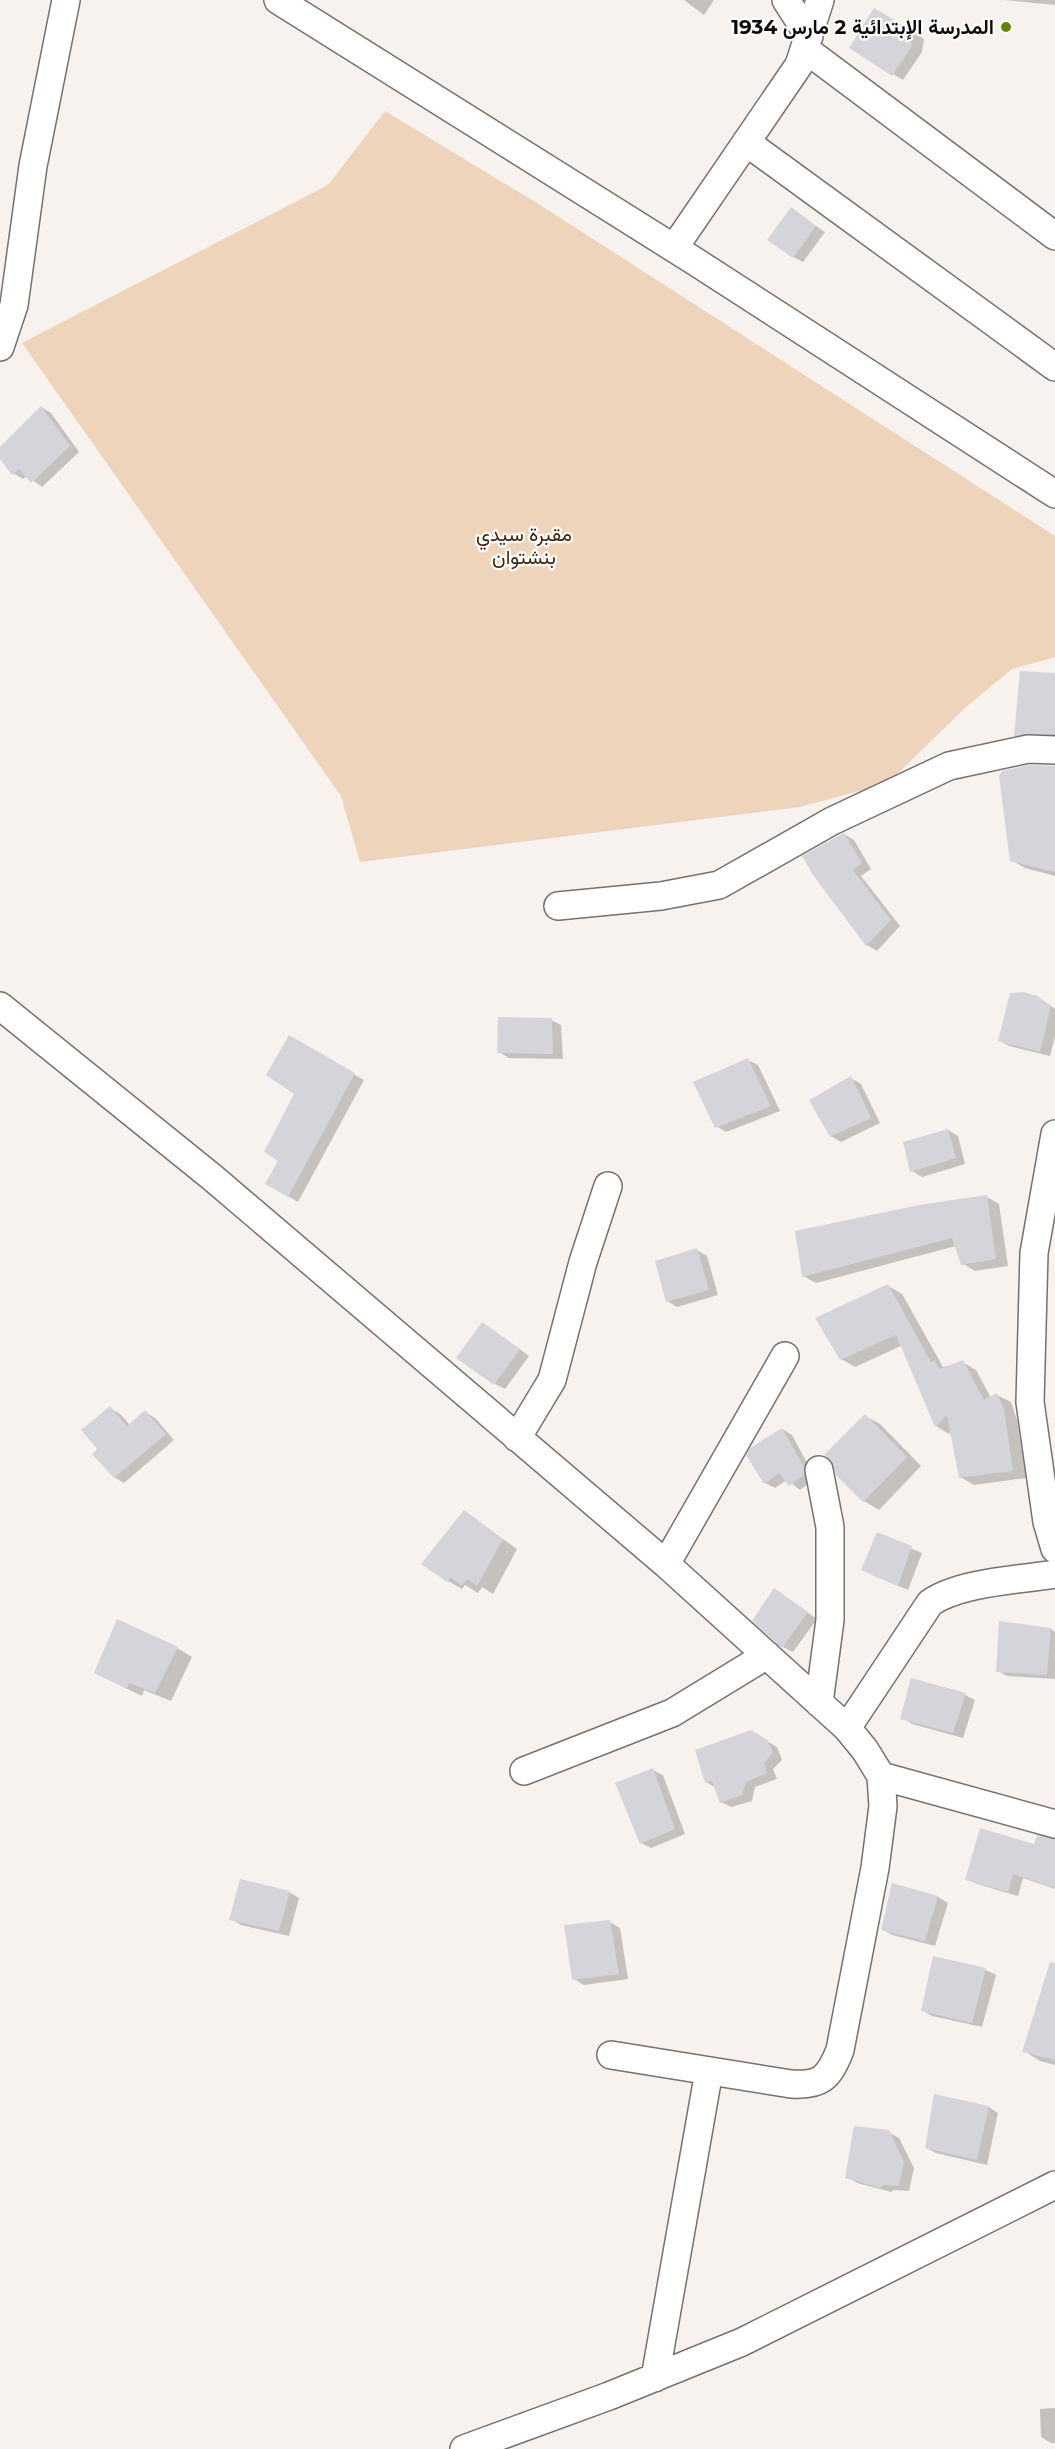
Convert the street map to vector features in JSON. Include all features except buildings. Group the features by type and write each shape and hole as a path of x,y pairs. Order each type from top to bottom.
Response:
{"street":[{"path":"0,347 14,305 33,166 66,0"},
{"path":"278,0 675,248 1055,494"},
{"path":"786,0 807,43 1055,236"},
{"path":"675,248 799,65 820,0"},
{"path":"746,142 1055,367"},
{"path":"558,906 661,896 719,885 832,821 949,766 1028,749 1055,750"},
{"path":"0,1006 213,1178 666,1564 847,1728 865,1750 881,1776 883,1806 875,1868 840,2050 833,2067 824,2078 811,2085 611,2055"},
{"path":"1055,1134 1034,1253 1043,1355 1030,1402 1047,1522 1055,1549"},
{"path":"517,1438 552,1380 583,1262 608,1186"},
{"path":"666,1564 785,1356"},
{"path":"819,1470 830,1527 830,1620 819,1703"},
{"path":"847,1728 930,1603 943,1594 966,1588 1055,1574"},
{"path":"524,1771 672,1713 767,1655"},
{"path":"881,1776 1055,1824"},
{"path":"655,2378 708,2071"},
{"path":"464,2449 655,2378 742,2342 1055,2186"}],"green space":[{"name":"مقبرة سيدي بنشتوان","path":"385,111 537,203 1055,536 1055,657 1012,669 966,707 888,783 800,807 360,862 341,796 22,343 328,185"}],"place":[{"name":"المدرسة الإبتدائية 2 مارس 1934","path":"1006,27"}]}
